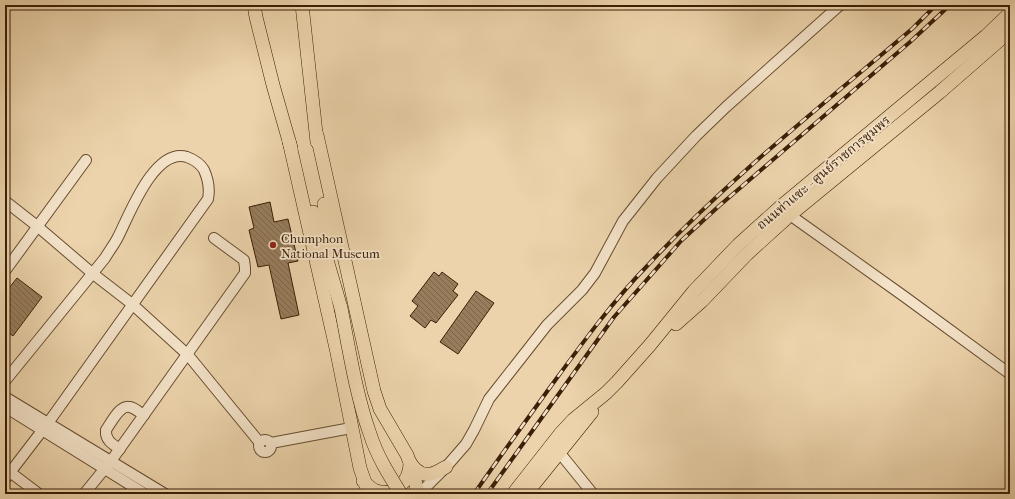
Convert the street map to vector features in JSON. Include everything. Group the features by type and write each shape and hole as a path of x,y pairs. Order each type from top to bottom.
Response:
{"main road":[{"path":"302,7 322,192 341,308 358,392 369,434 378,455 401,494"},
{"path":"256,9 289,141 336,348 351,428 369,489 380,492 389,492 397,489 406,480 410,466"},
{"name":"ถนนท่าแซะ - ศูนย์ราชการชุมพร","path":"784,211 986,36 1010,13"},
{"name":"ถนนท่าแซะ - ศูนย์ราชการชุมพร","path":"606,393 650,346 694,291 738,245 922,107 1010,31"},
{"path":"317,135 374,390 380,409 407,455 419,494"},
{"path":"289,141 308,194 341,308"},
{"path":"526,494 606,393"},
{"path":"513,494 565,428 606,393"},
{"path":"410,466 425,475 432,474 446,467"}],"street":[{"path":"419,494 466,444 489,399 547,325 591,279 623,221 657,178 696,136 726,107 840,5"},
{"path":"5,381 105,258 118,239 134,202 153,173 165,162 175,157 185,157 198,162 207,175 209,187 208,199 45,426 8,475 39,494"},
{"path":"5,271 86,160"},
{"path":"5,201 132,304 188,355 266,443 351,428"},
{"path":"784,211 1010,374"},
{"path":"84,494 120,449 245,273 246,268 244,260 214,238"},
{"path":"5,396 45,426 108,465 165,494"},
{"path":"120,449 108,441 105,434 106,430 122,408 126,406 131,407 144,415"},
{"path":"5,407 45,426"},
{"path":"559,452 593,494"},
{"path":"108,465 145,494"}],"building":[{"name":"Chumphon National Museum","path":"270,202 274,222 288,219 298,261 288,263 299,315 281,319 269,265 258,267 249,230 254,228 249,207"},
{"path":"434,272 439,276 442,272 458,284 453,291 458,295 436,323 431,320 425,328 410,316 418,306 412,301"},
{"path":"17,278 42,297 13,336 5,330 5,293"},
{"path":"476,291 494,303 458,354 440,342"}],"railway":[{"path":"474,494 585,339 648,265 679,233 744,172 913,28 936,5"},
{"path":"487,494 614,317 681,241 719,206 910,42 950,5"}],"place":[{"name":"Chumphon National Museum","path":"273,245"}]}
